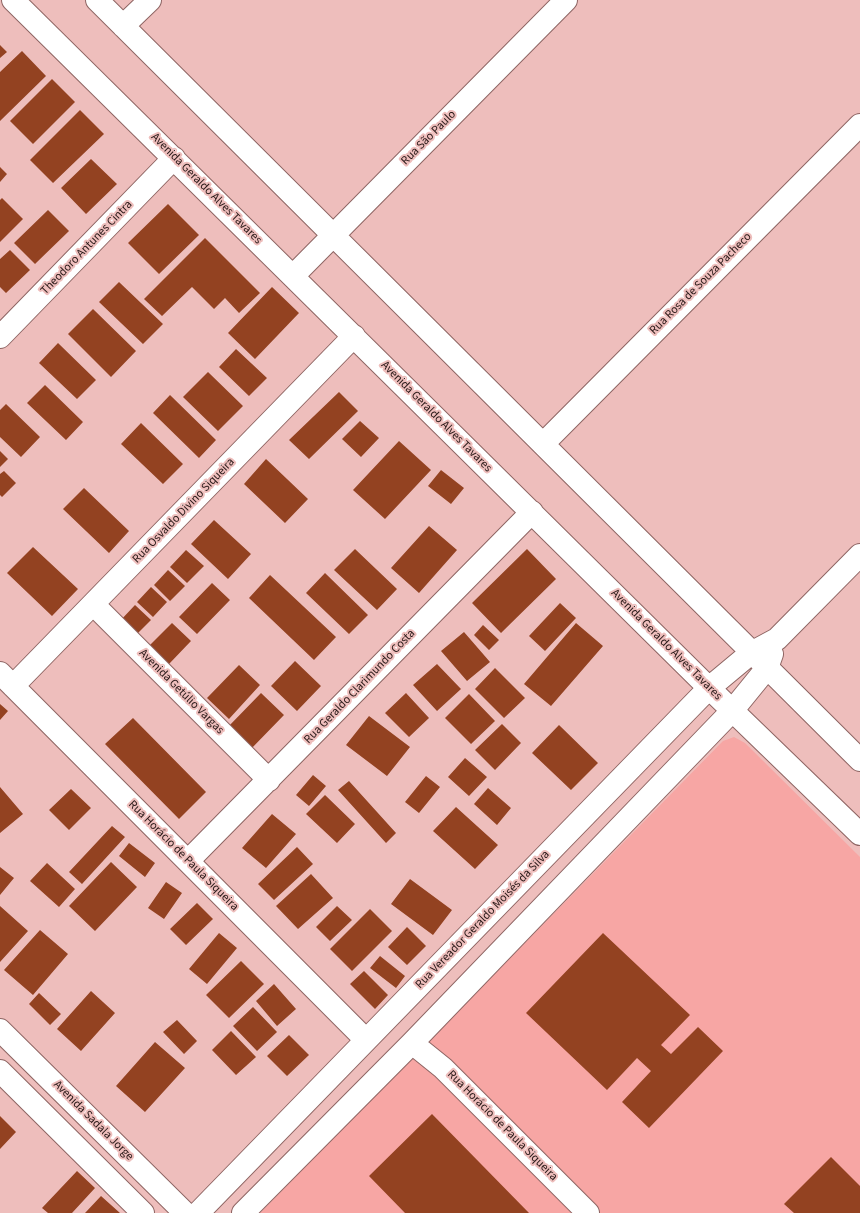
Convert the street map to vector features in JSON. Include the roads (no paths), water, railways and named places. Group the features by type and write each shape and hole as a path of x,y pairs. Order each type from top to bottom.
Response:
{"street":[{"name":"Avenida Geraldo Alves Tavares","path":"13,0 732,711 860,834"},
{"path":"97,0 860,760"},
{"path":"124,26 150,0"},
{"name":"Rua São Paulo","path":"293,276 566,0"},
{"name":"Rua Rosa de Souza Pacheco","path":"542,444 860,125"},
{"name":"Theodoro Antunes Cintra","path":"0,337 174,158"},
{"name":"Rua Osvaldo Divino Siqueira","path":"7,680 93,604 354,336"},
{"name":"Rua Geraldo Clarimundo Costa","path":"188,861 532,512"},
{"name":"Rua Vereador Geraldo Moisés da Silva","path":"198,1213 709,688 751,653 777,639 860,555"},
{"name":"Avenida Getúlio Vargas","path":"93,604 269,780"},
{"name":"Rua Vereador Geraldo Moisés da Silva","path":"243,1213 412,1043 732,711 767,668 777,639"},
{"name":"Rua Horácio de Paula Siqueira","path":"7,680 366,1040"},
{"name":"Avenida Sadala Jorge","path":"0,1030 185,1213"},
{"name":"Rua Horácio de Paula Siqueira","path":"412,1043 443,1068 588,1213"},
{"path":"0,1071 144,1213"}]}
